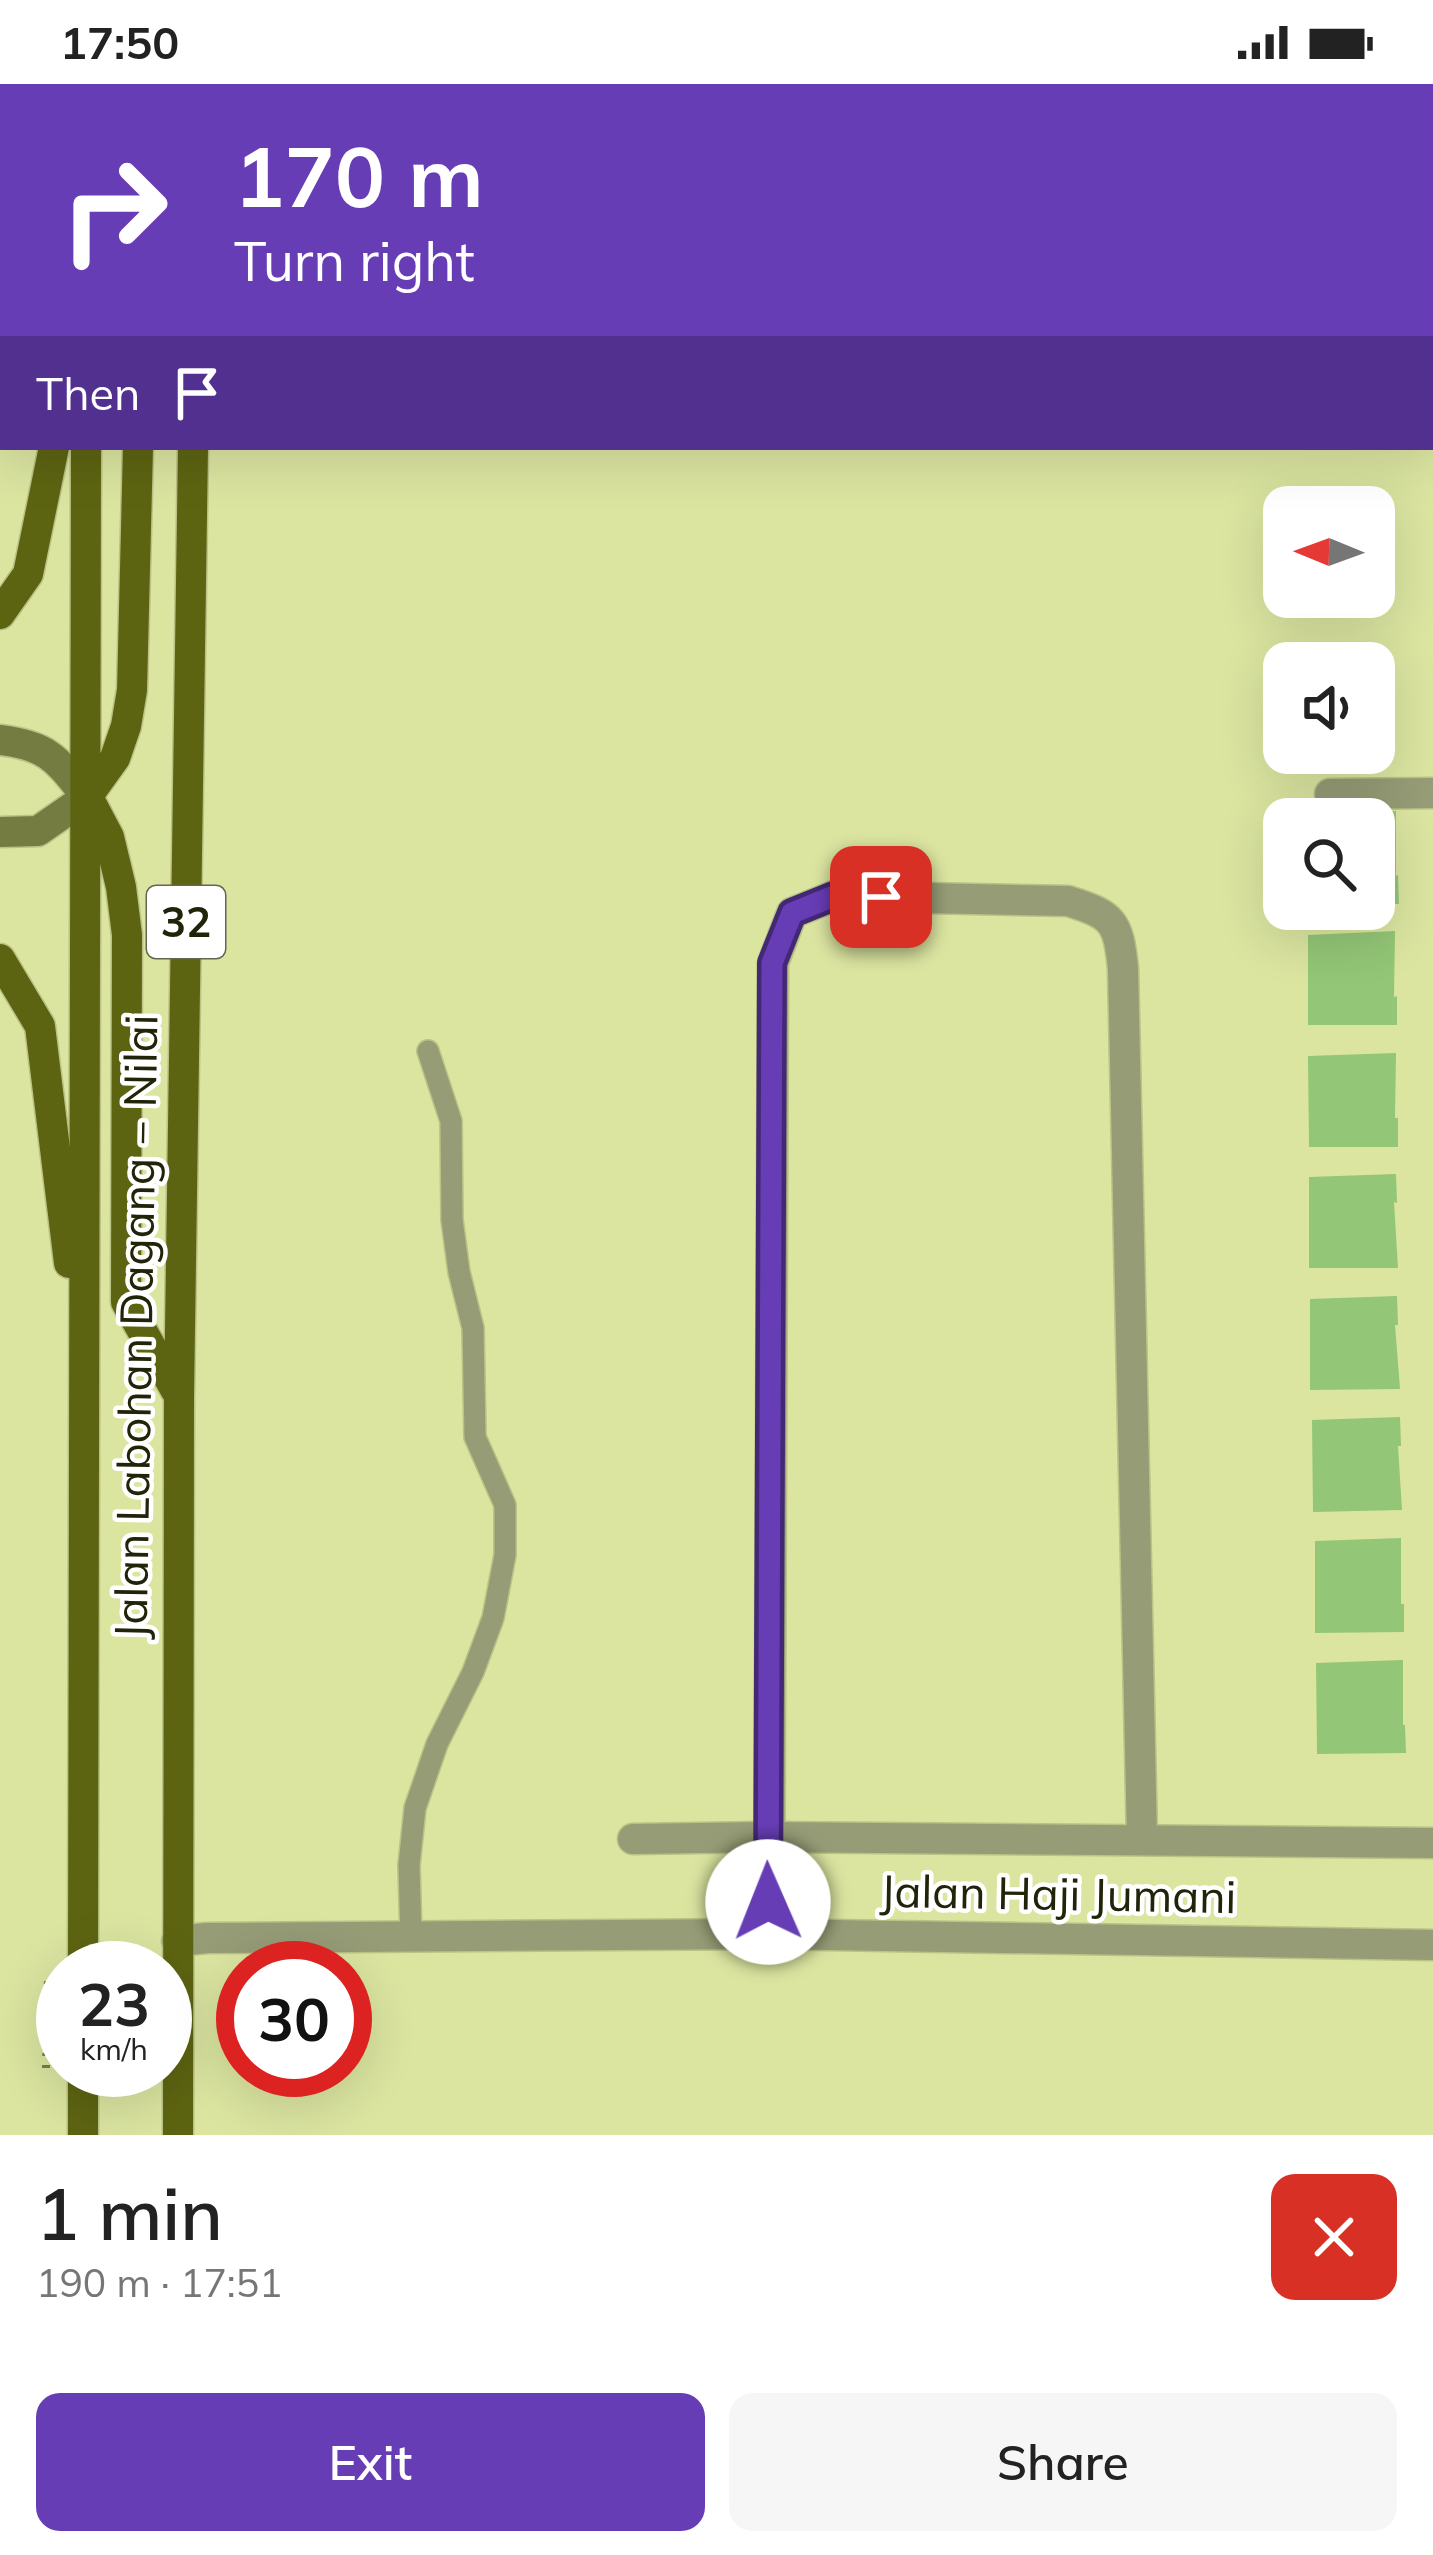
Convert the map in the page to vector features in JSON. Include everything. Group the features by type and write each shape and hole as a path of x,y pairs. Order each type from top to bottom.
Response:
{"main road":[{"path":"0,614 28,574 54,450"},
{"name":"Jalan Labohan Dagang ‒ Nilai","path":"83,1941 86,450"},
{"path":"0,832 38,831 87,797 115,758 132,690 138,450"},
{"name":"Jalan Labohan Dagang ‒ Nilai","path":"177,1941 178,1397 193,450"},
{"path":"0,740 25,743 54,757 87,797 109,837 127,935 126,1302 178,1397"},
{"path":"0,959 40,1026 83,1364"},
{"path":"82,2135 83,2097"},
{"name":"Jalan Labohan Dagang ‒ Nilai","path":"178,2097 178,2135"}],"street":[{"path":"1330,794 1433,794"},
{"path":"769,1934 772,963 792,913 834,896 1068,901 1098,910 1119,932 1124,968 1142,1839"},
{"path":"633,1839 1433,1843"},
{"name":"Jalan Haji Jumani","path":"184,1941 769,1934 1433,1945"}],"lane":[{"path":"411,1937 409,1865 416,1808 436,1744 473,1672 493,1618 505,1555 506,1505 475,1437 473,1328 452,1220 451,1121 428,1051"}],"building":[{"path":"1395,811 1396,876 1399,904 1395,904"},
{"path":"1395,931 1397,1025 1308,1025 1308,935"},
{"path":"1396,1053 1398,1147 1309,1147 1308,1056"},
{"path":"1396,1174 1398,1268 1309,1268 1309,1177"},
{"path":"1397,1296 1400,1389 1310,1390 1310,1299"},
{"path":"1400,1417 1402,1510 1313,1512 1312,1420"},
{"path":"1401,1538 1404,1632 1315,1633 1315,1541"},
{"path":"1403,1660 1406,1753 1317,1754 1316,1663"}],"route":[{"path":"768,1902 772,963 792,913 834,896 881,897"}]}
